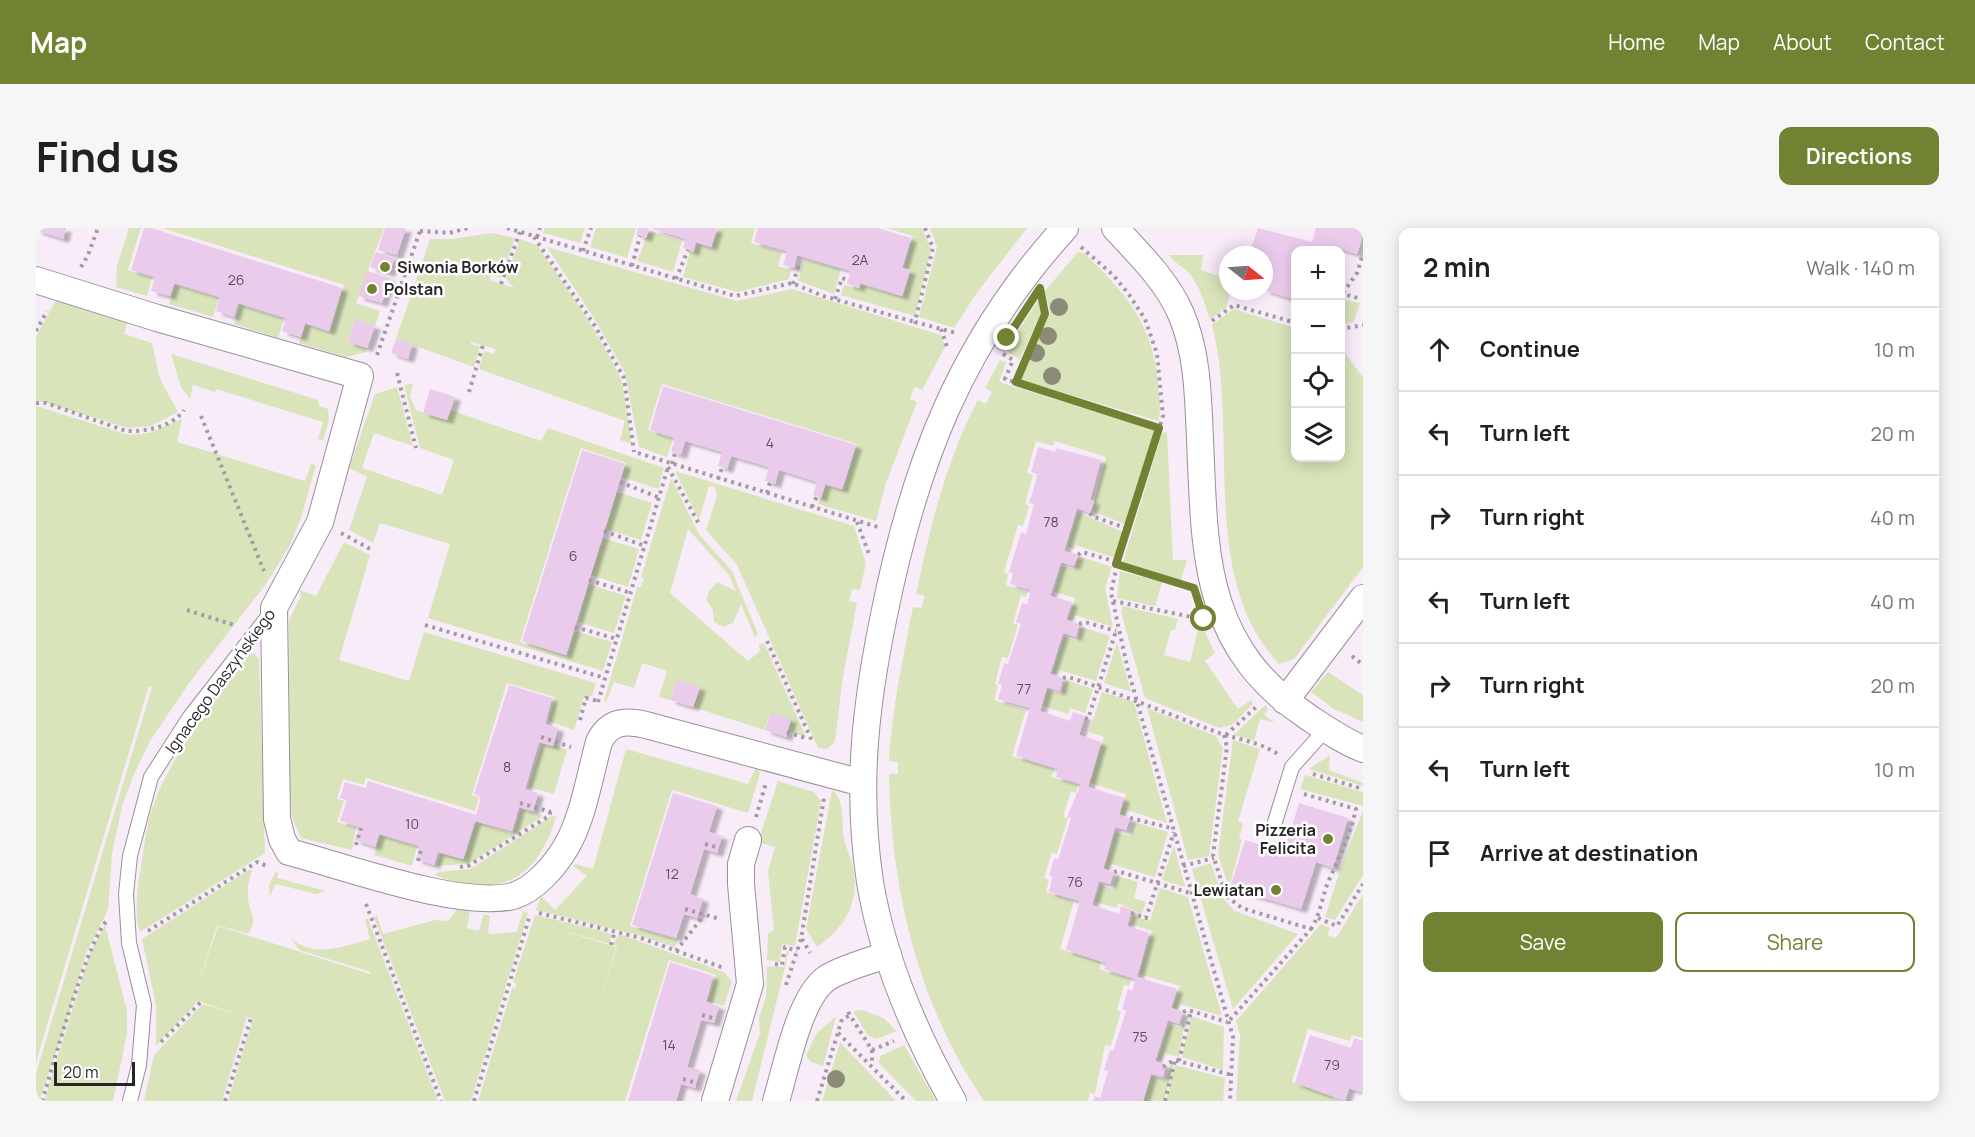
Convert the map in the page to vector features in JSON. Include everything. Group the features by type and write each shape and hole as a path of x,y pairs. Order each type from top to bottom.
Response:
{"street":[{"path":"1115,228 1168,289 1187,329 1197,381 1203,506 1218,601 1225,622 1273,702 1363,749"},
{"path":"953,1101 911,1021 888,954 871,884 862,783 863,743 872,670 896,554 927,451 956,385 989,328 1020,282 1070,235"},
{"name":"Ignacego Daszyńskiego","path":"36,279 157,318 360,376 320,522 274,608"},
{"path":"1273,702 1363,598"},
{"path":"274,608 277,819 282,839 289,852 437,892 488,898 520,893 542,877 567,847 599,742 607,728 620,723 646,725 862,783"},
{"path":"715,1101 748,996 750,970 741,864 748,840"},
{"path":"776,1101 804,1014 815,990 836,974 888,954"}],"lane":[{"name":"Ignacego Daszyńskiego","path":"130,1101 139,1065 144,1005 129,944 126,894 130,856 151,777 189,718 274,608"},
{"path":"1275,822 1292,767 1326,729"}],"path":[{"path":"73,270 80,268 88,255 98,228"},
{"path":"377,355 421,229 449,233 468,228"},
{"path":"507,228 735,296 793,284 835,299 954,332"},
{"path":"535,237 540,228"},
{"path":"583,251 591,228"},
{"path":"915,322 933,248 925,228"},
{"path":"501,284 522,231"},
{"path":"1070,235 1113,275 1145,319 1157,354 1163,416 1117,563 1111,593 1118,632 1136,700 1233,1037 1230,1101"},
{"path":"632,266 640,236"},
{"path":"535,237 595,326 624,378 636,452 670,465 874,526"},
{"path":"676,279 688,250"},
{"path":"1345,289 1358,273 1363,254"},
{"path":"793,284 798,267 795,266"},
{"path":"835,299 842,278 848,280"},
{"path":"1016,382 1045,314 1040,288 1034,297"},
{"path":"1345,294 1361,299"},
{"path":"1209,323 1234,305 1291,322"},
{"path":"1345,328 1363,325"},
{"path":"940,328 948,350"},
{"path":"469,392 483,345"},
{"path":"1009,358 1012,360 1005,379 1159,428"},
{"path":"397,373 416,448"},
{"path":"36,403 46,403 126,431 136,432 158,427 180,416 184,410"},
{"path":"201,416 265,575"},
{"path":"577,730 586,698 598,701 675,453"},
{"path":"670,465 699,524"},
{"path":"718,478 723,468"},
{"path":"620,482 660,498"},
{"path":"766,493 770,482"},
{"path":"812,507 817,496"},
{"path":"1090,513 1092,516 1128,529"},
{"path":"857,521 871,559"},
{"path":"320,522 372,550"},
{"path":"604,531 645,546"},
{"path":"1077,555 1082,552 1194,588"},
{"path":"589,580 631,593"},
{"path":"1113,601 1204,619 1202,613"},
{"path":"187,610 255,632"},
{"path":"1079,624 1085,622 1118,632"},
{"path":"425,625 605,678"},
{"path":"575,627 617,639"},
{"path":"1085,718 1088,719 1118,632"},
{"path":"767,641 816,749"},
{"path":"1346,651 1363,665"},
{"path":"1063,678 1068,677 1098,687 1225,735 1267,747 1283,758"},
{"path":"1225,735 1273,702"},
{"path":"787,732 811,740"},
{"path":"1225,735 1227,747 1214,858 1226,896 1242,908 1311,929"},
{"path":"540,737 571,747"},
{"path":"1307,772 1363,789"},
{"path":"1228,1022 1311,929 1318,918 1329,882 1349,838 1356,809 1285,788"},
{"path":"784,993 801,939 825,793"},
{"path":"458,868 468,867 550,814 520,803"},
{"path":"1130,818 1173,830"},
{"path":"357,841 361,828"},
{"path":"1131,913 1146,918 1173,830"},
{"path":"705,844 718,848"},
{"path":"418,860 422,847"},
{"path":"1183,866 1214,858"},
{"path":"129,944 257,862 267,867"},
{"path":"1114,872 1191,893"},
{"path":"1318,918 1337,926 1363,884"},
{"path":"366,903 441,1101"},
{"path":"676,951 701,914 685,909"},
{"path":"474,1101 531,911 615,931 726,968 734,981 736,976 750,970"},
{"path":"42,1101 86,956 102,923"},
{"path":"611,945 615,931"},
{"path":"801,939 810,953"},
{"path":"509,985 515,987"},
{"path":"139,1065 201,1002"},
{"path":"1183,1012 1191,1011 1228,1022"},
{"path":"1165,1101 1191,1011"},
{"path":"816,1101 842,1020 849,1014 872,1050 872,1065"},
{"path":"702,1015 716,1018"},
{"path":"225,1101 250,1018"},
{"path":"838,1033 906,1101"},
{"path":"872,1050 900,1039"},
{"path":"1163,1067 1177,1061 1232,1076"},
{"path":"683,1079 696,1083"}],"green space":[{"path":"129,228 141,228 128,270 152,278 147,296 116,287 117,266"},
{"path":"162,228 384,228 356,303 380,311 375,326 355,320 348,341 367,348 366,352 346,357 299,343 305,325 330,332 344,285"},
{"path":"545,228 585,228 580,243 543,233"},
{"path":"596,228 636,228 627,258 590,247"},
{"path":"718,228 755,228 751,243 782,252 778,266 791,270 789,279 738,292 683,277 690,252 694,253 697,244 712,248"},
{"path":"886,228 922,228 931,250 915,316 841,295 844,285 859,289 861,285 903,297 911,270 904,267 913,236"},
{"path":"930,228 1027,228 976,294 954,328 919,317 937,247"},
{"path":"649,231 682,241 673,272 637,261"},
{"path":"492,233 515,238 501,278 491,275 490,280 514,288 506,279 520,239 537,245 589,321 622,382 632,444 620,440 625,421 479,369 484,351 494,354 496,349 471,342 480,347 474,367 396,339 430,239 452,239"},
{"path":"547,247 737,301 792,289 941,335 945,347 922,390 915,387 910,399 917,402 886,483 876,521 818,504 826,486 843,490 857,444 662,384 648,430 673,439 667,457 639,447 625,373 594,318"},
{"path":"1078,252 1084,253 1113,282 1135,311 1143,327 1155,363 1160,403 1158,421 1021,380 1050,314 1045,291"},
{"path":"1169,255 1203,255 1201,270 1219,276 1219,300 1228,300 1227,307 1210,319 1195,281"},
{"path":"804,259 841,269 834,294 798,281"},
{"path":"175,285 219,298 213,317 169,304"},
{"path":"57,298 128,320 124,334 152,343 160,379 178,412 151,426 128,428 36,400 36,337"},
{"path":"1039,299 1041,313 1020,359 1009,353 1008,347"},
{"path":"1345,300 1360,303 1354,322 1345,324"},
{"path":"240,305 284,319 278,338 234,324"},
{"path":"1234,309 1291,327 1291,462 1345,462 1345,353 1363,377 1363,567 1294,659 1279,664 1254,629 1238,589 1229,547 1220,367 1212,325"},
{"path":"171,354 318,400 319,406 328,409 329,421 323,440 318,439 323,422 216,389 215,392 193,385 190,399 181,387"},
{"path":"1000,360 1006,362 999,382 1154,430 1125,524 1092,511 1106,457 1055,441 1053,446 1036,441 1027,473 1033,475 1025,504 1029,506 1023,526 1018,525 1004,572 1008,574 1006,585 1027,592 1026,597 1021,595 1013,623 1018,625 1008,658 1002,657 995,684 998,686 994,700 1026,710 1012,756 1054,769 1052,777 1078,785 1076,793 1071,791 1063,817 1068,818 1057,854 1052,853 1044,878 1049,880 1046,892 1074,901 1060,949 1101,962 1099,969 1131,979 1129,986 1124,985 1117,1010 1121,1012 1111,1046 1105,1045 1095,1094 1090,1093 1088,1101 984,1101 961,1064 925,986 912,945 895,860 889,774 898,774 898,762 889,761 890,741 913,607 921,608 925,596 916,594 933,519 948,470 978,400 986,404 992,392 985,388"},
{"path":"413,384 410,396 416,410 447,420 450,410 541,441 548,428 664,468 658,489 622,477 626,463 581,448 520,642 567,656 575,631 612,642 603,671 428,618 450,544 380,523 373,543 349,530 367,477 349,468 375,394 397,387 413,446 374,433 362,468 442,495 454,460 420,448 404,385"},
{"path":"36,406 129,435 149,433 182,419 177,442 305,481 311,464 316,465 301,518 290,545 266,584 189,683 150,741 134,774 122,806 112,854 108,910 86,953 66,1024 39,1101 36,1101 36,1073 152,687 149,686 36,1062"},
{"path":"1167,432 1173,560 1187,560 1181,580 1123,562 1162,433"},
{"path":"675,471 854,526 866,563 860,590 852,589 849,601 857,603 842,682 835,742 827,749 818,748 737,565 706,530 717,496 715,487 709,486 699,520"},
{"path":"671,478 699,534 732,571 758,634 755,637 739,600 741,605 733,623 723,627 714,622 713,610 706,600 709,591 717,582 736,591 729,575 688,529 670,593 748,661 760,651 759,644 764,643 806,737 787,731 771,713 764,730 693,707 700,687 677,680 670,700 659,697 667,671 642,663 634,688 614,682 606,702 604,701 637,587 641,587 644,578 641,577"},
{"path":"617,492 652,503 641,540 605,529"},
{"path":"1078,512 1123,532 1115,558 1076,545 1074,549 1067,547"},
{"path":"603,538 639,549 628,587 591,575"},
{"path":"344,542 370,555 339,660 409,681 424,632 596,683 592,696 584,697 574,730 548,721 555,697 507,683 472,795 479,797 475,811 366,778 364,785 343,779 337,799 344,801 337,822 356,828 352,850 301,838 292,818 290,790 289,620 301,596 299,590 316,596"},
{"path":"1078,556 1112,567 1105,588 1113,627 1075,615 1073,620 1069,619 1075,598 1054,592 1062,566 1074,569"},
{"path":"1120,571 1162,582 1155,606 1117,598"},
{"path":"589,584 626,596 614,633 578,622"},
{"path":"1123,606 1178,619 1175,630 1171,630 1164,655 1190,662 1200,622 1215,653 1205,661 1238,709 1251,700 1253,704 1232,725 1219,728 1145,698 1121,612"},
{"path":"1081,627 1110,636 1096,681 1059,670 1057,674 1052,673 1064,637 1077,641"},
{"path":"1117,642 1131,692 1104,683"},
{"path":"254,653 259,659 265,853 140,932 137,910 138,887 148,824 158,793 181,749 234,670 243,659"},
{"path":"1328,672 1363,695 1363,722 1334,709 1311,692"},
{"path":"1066,680 1093,689 1085,713 1070,708 1068,714 1043,706 1047,690 1061,694"},
{"path":"1102,692 1134,702 1167,823 1127,810 1125,815 1120,814 1126,794 1090,783 1104,737 1089,732"},
{"path":"1265,705 1268,708 1264,715 1275,723 1260,719 1254,741 1234,735"},
{"path":"1147,708 1216,736 1223,748 1209,856 1188,860"},
{"path":"1233,740 1260,749 1238,821 1243,823 1239,838 1242,840 1229,888 1218,854"},
{"path":"542,744 553,747 554,744 567,750 554,794 528,787"},
{"path":"626,749 748,784 756,768 760,773 748,813 672,790 630,926 678,940 675,947 638,935 536,910 541,896 555,910 587,876 573,866 576,864 593,869"},
{"path":"1330,755 1329,770 1363,783 1363,786 1309,769"},
{"path":"1305,775 1363,792 1363,806 1300,789"},
{"path":"778,781 814,792 821,801 795,946 782,944 780,962 767,960 768,934 774,930 768,871 775,847 758,842"},
{"path":"832,790 841,806 845,844 851,860 855,887 850,910 844,920 828,939 817,947 806,929"},
{"path":"521,809 543,816 468,864 436,866 441,853 464,860 476,822 513,834"},
{"path":"1363,811 1363,875 1335,920 1325,917 1342,864"},
{"path":"552,816 556,817 538,857 526,870 512,879 496,884 477,885 435,875 438,872 470,869"},
{"path":"1134,822 1168,832 1155,877 1111,864 1109,869 1105,868 1115,832 1130,836"},
{"path":"380,835 417,847 412,866 374,855"},
{"path":"1174,845 1185,887 1162,880"},
{"path":"1211,863 1223,898 1235,911 1298,934 1233,1009 1192,869"},
{"path":"252,870 248,899 253,925 248,934 217,925 193,1000 218,926 370,974 371,972 299,950 291,938 309,948 329,949 350,945 370,939 365,919 368,919 438,1101 228,1101 253,1019 247,1017 222,1101 144,1101 154,1055 203,1004 246,1017 198,1001 156,1046 156,1005 142,939"},
{"path":"276,871 277,878 326,891 316,894 276,884 270,896 269,885"},
{"path":"1117,876 1138,882 1134,898 1146,902 1142,914 1118,903 1117,908 1095,902 1100,885 1113,889"},
{"path":"1160,888 1188,897 1222,1016 1180,1004 1178,1009 1173,1008 1180,986 1139,974 1152,931 1130,924 1133,916 1150,921"},
{"path":"1363,894 1363,1038 1352,1035 1350,1041 1308,1029 1292,1082 1333,1095 1332,1099 1337,1101 1236,1101 1240,1035 1236,1021 1321,924 1330,928 1327,935 1336,938"},
{"path":"460,906 470,910 467,928 479,931 484,914 490,916 488,933 492,934 517,932 523,911 528,913 471,1101 445,1101 374,917 377,916 383,934 435,920 448,921"},
{"path":"535,915 611,935 610,944 544,925 616,947 595,1016 617,946 613,945 619,934 724,972 732,982 724,1006 708,1001 716,975 669,960 625,1101 478,1101 512,988 515,989 516,984 513,982"},
{"path":"105,925 127,1011 127,1034 113,1101 44,1101 90,953"},
{"path":"787,951 789,951 752,1101 736,1101 760,1033 759,1018 766,997 767,966 784,967"},
{"path":"862,1010 883,1018 897,1031 877,1039 868,1036 853,1011"},
{"path":"1186,1015 1179,1057 1164,1053 1162,1061 1157,1060 1169,1025 1182,1028"},
{"path":"836,1016 823,1066 811,1062 806,1056 816,1034"},
{"path":"1191,1016 1224,1027 1223,1070 1182,1057"},
{"path":"840,1042 896,1101 822,1101"},
{"path":"904,1045 936,1101 916,1101 879,1063 880,1056"},
{"path":"1171,1064 1174,1064 1164,1101 1144,1101 1151,1076 1166,1080"},
{"path":"1175,1065 1225,1078 1223,1101 1166,1101"}],"building":[{"path":"36,228 66,228 63,239 36,230"},
{"path":"144,228 151,228 342,288 329,331 305,323 301,337 282,331 286,318 238,303 234,317 216,311 220,297 174,283 170,296 151,291 155,277 131,270"},
{"path":"385,228 406,228 397,255 378,250"},
{"path":"638,228 649,228 646,238 636,235"},
{"path":"650,228 717,228 711,247 696,242 693,252 683,248 686,239"},
{"path":"758,228 877,228 911,238 902,268 910,270 902,296 860,283 859,288 847,284 851,271 797,255 794,268 783,265 787,251 754,242"},
{"path":"1258,228 1312,242 1316,228 1363,228 1357,254 1345,250 1345,246 1291,246 1291,298 1273,293 1273,246 1252,246"},
{"path":"376,252 395,258 389,273 370,267"},
{"path":"367,271 390,278 382,303 358,296"},
{"path":"355,319 375,326 367,348 348,342"},
{"path":"396,339 412,344 408,359 391,353"},
{"path":"663,386 856,445 842,489 825,484 821,498 813,495 817,482 779,470 775,484 765,481 769,467 731,456 727,469 718,466 722,452 685,441 681,455 671,452 675,438 650,430"},
{"path":"430,389 455,397 447,420 423,413"},
{"path":"1038,447 1055,452 1056,448 1101,460 1090,500 1094,501 1090,513 1077,508 1064,551 1078,555 1074,566 1061,562 1050,596 1072,602 1066,620 1079,624 1076,637 1063,633 1050,674 1063,678 1060,691 1047,687 1040,711 1070,721 1073,712 1085,716 1079,735 1101,742 1088,787 1124,798 1119,815 1130,818 1126,830 1115,827 1103,869 1114,872 1110,884 1099,881 1092,905 1119,914 1121,906 1132,910 1127,926 1149,933 1137,977 1177,989 1171,1008 1183,1012 1179,1024 1168,1020 1155,1061 1166,1065 1163,1077 1151,1074 1143,1101 1093,1101 1095,1096 1100,1098 1108,1071 1104,1070 1126,1011 1122,1009 1128,989 1132,991 1136,979 1104,969 1106,963 1066,950 1080,901 1049,892 1052,877 1049,876 1054,858 1058,860 1071,818 1067,817 1081,784 1056,777 1058,769 1016,756 1030,708 998,699 1002,685 998,684 1004,663 1008,664 1021,624 1016,622 1022,603 1027,604 1031,590 1010,584 1013,573 1009,572 1021,532 1026,534 1034,504 1029,503 1038,474 1031,472"},
{"path":"582,450 625,464 566,655 522,641"},
{"path":"677,680 700,687 693,707 670,700"},
{"path":"509,685 552,698 545,724 558,728 553,746 539,742 525,789 538,793 533,811 519,807 512,831 475,821 463,859 438,852 434,865 416,859 420,846 379,834 375,847 355,840 359,827 340,821 347,800 340,798 345,782 366,788 368,781 476,815 481,797 474,794"},
{"path":"771,713 791,719 786,737 765,730"},
{"path":"673,793 717,806 709,832 722,836 717,853 704,849 690,894 703,899 697,918 684,914 676,938 632,925"},
{"path":"1299,803 1348,818 1333,868 1316,862 1301,909 1230,888 1245,840 1284,852"},
{"path":"670,962 713,976 706,1002 719,1006 714,1023 701,1020 687,1067 700,1070 695,1088 681,1084 676,1101 628,1101"},
{"path":"1310,1035 1351,1048 1354,1038 1363,1041 1363,1093 1349,1088 1345,1101 1295,1083"}],"place":[{"name":"Siwonia Borków","path":"385,267"},
{"name":"Polstan","path":"372,289"},
{"name":"Pizzeria Felicita","path":"1328,839"},
{"name":"Lewiatan","path":"1276,890"}],"route":[{"path":"1007,338 1040,288 1045,314 1016,382 1159,428 1116,564 1194,588 1204,619"}]}
